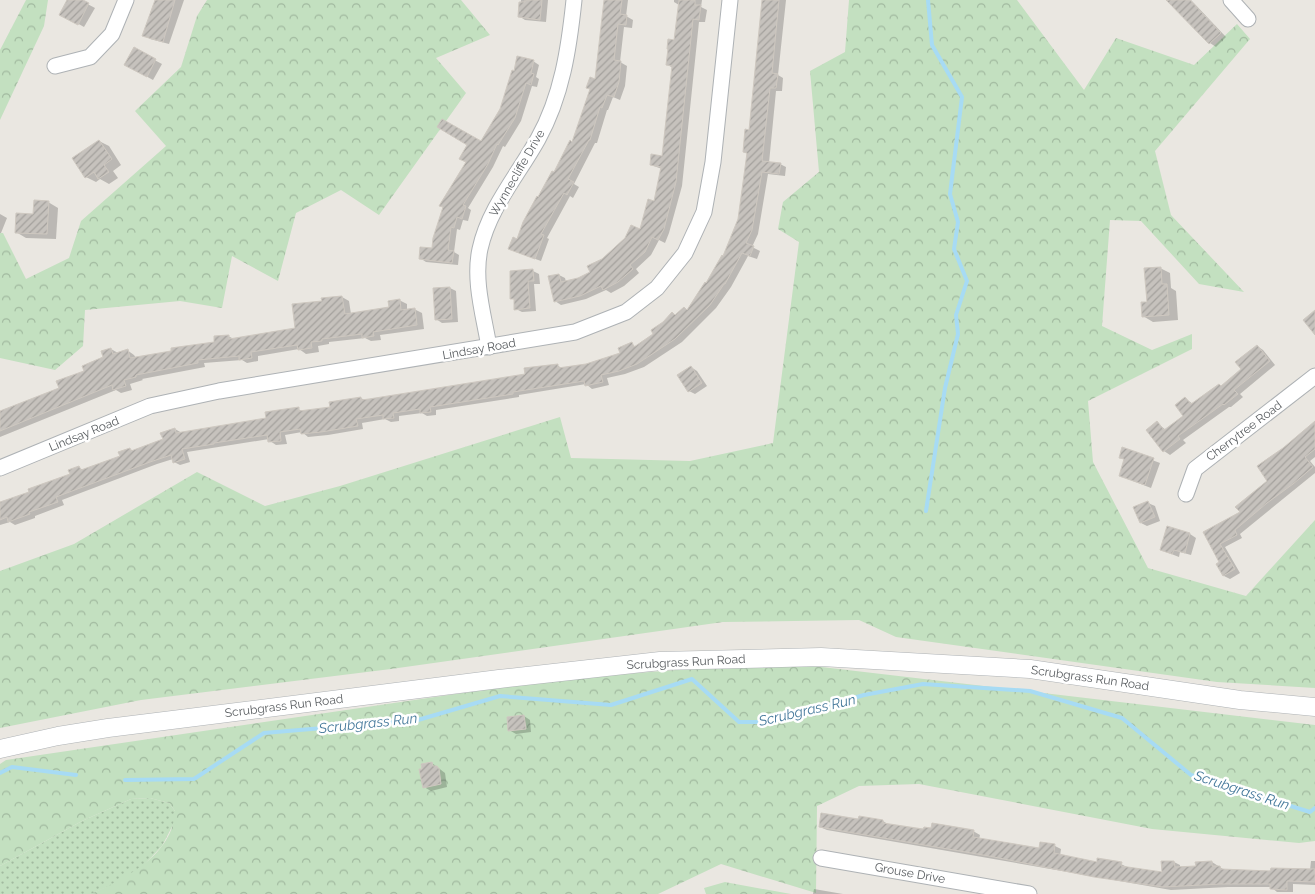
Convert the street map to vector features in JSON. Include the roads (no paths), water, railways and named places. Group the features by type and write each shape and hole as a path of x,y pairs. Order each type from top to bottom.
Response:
{"street":[{"path":"55,66 90,57 112,34 126,0"},
{"name":"Wynnecliffe Drive","path":"490,347 478,277 480,251 488,223 538,138 554,106 566,62 574,0"},
{"name":"Lindsay Road","path":"0,468 150,406 219,391 575,332 626,312 657,288 686,253 704,212 711,170 730,0"},
{"path":"1231,0 1248,19"},
{"name":"Cherrytree Road","path":"1186,494 1195,469 1315,376"},
{"name":"Scrubgrass Run Road","path":"0,749 58,736 108,728 489,680 660,661 822,657 1030,669 1240,700 1315,707"},
{"name":"Grouse Drive","path":"821,858 1029,894"}],"waterway":[{"path":"926,511 945,388 958,334 956,315 967,281 954,249 958,222 950,194 962,97 932,45 928,0"},
{"name":"Scrubgrass Run","path":"125,780 194,779 264,733 418,720 500,696 611,705 692,679 739,722 764,722 783,714 812,710 864,695 923,684 1030,691 1122,718 1191,775 1310,812 1315,808"},
{"name":"Scrubgrass Run","path":"0,773 12,767 76,775"}]}
